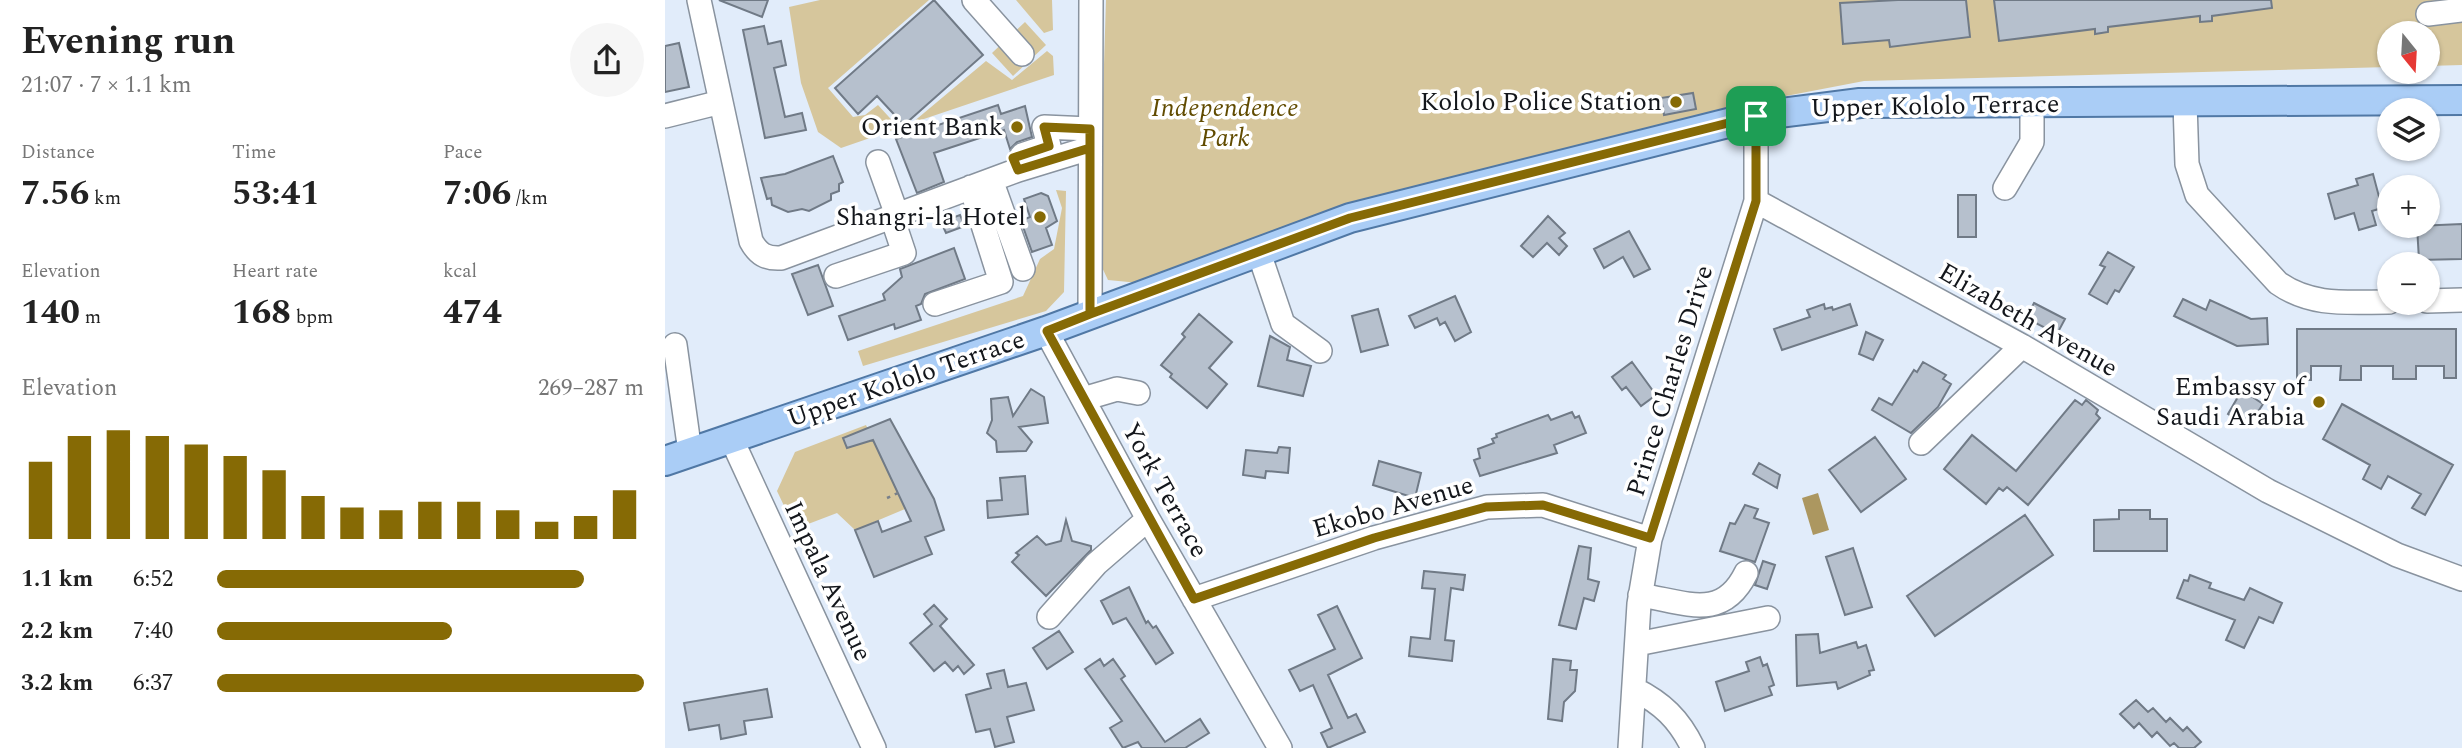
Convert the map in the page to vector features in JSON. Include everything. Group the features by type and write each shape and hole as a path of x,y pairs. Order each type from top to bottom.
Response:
{"main road":[{"name":"Upper Kololo Terrace","path":"677,457 1047,331 1258,250 1390,207 1756,116 1860,103 2462,100"}],"street":[{"path":"699,0 748,231 757,252 771,259 781,258 894,216 973,181 1090,138"},
{"path":"974,0 1022,54"},
{"path":"1090,314 1091,0"},
{"path":"2428,14 2462,10"},
{"path":"665,116 721,102"},
{"path":"2005,188 2032,142 2032,103"},
{"path":"2185,103 2187,164 2197,195 2278,283 2293,294 2311,300 2377,302"},
{"name":"Prince Charles Drive","path":"1630,748 1640,595 1650,538 1756,201 1756,116"},
{"path":"973,181 1016,164 1049,146 1044,127 1090,138"},
{"path":"836,276 904,253 878,162"},
{"path":"973,181 1023,269"},
{"path":"935,304 1001,282 973,181"},
{"name":"Elizabeth Avenue","path":"1756,201 2022,346 2280,497 2397,555 2462,579"},
{"path":"1258,250 1283,324 1319,351"},
{"path":"2440,301 2462,300"},
{"name":"York Terrace","path":"1047,331 1148,519 1280,748"},
{"path":"675,345 677,457"},
{"path":"1921,443 2022,346"},
{"path":"1089,445 1086,423 1088,408 1117,390 1137,393"},
{"name":"Impala Avenue","path":"731,438 868,746"},
{"name":"Ekobo Avenue","path":"1194,599 1374,538 1486,507 1543,505 1650,538"},
{"path":"1049,617 1096,564 1148,519"},
{"path":"1640,595 1707,606 1717,604 1737,592 1746,573"},
{"path":"1637,643 1768,618"},
{"path":"1634,689 1659,703 1676,718 1693,748"},
{"path":"1632,724 1658,714 1676,718"}],"path":[{"path":"887,498 898,494"}],"green space":[{"path":"820,0 929,0 828,88 853,117 865,115 878,105 899,128 841,148 818,132 801,83 789,7"},
{"path":"1016,0 1052,0 1053,30 1044,33"},
{"name":"Independence Park","path":"1106,0 2462,0 2462,65 2440,66 2440,21 2377,21 2377,67 1864,81 1733,106 1554,154 1139,283 1108,280 1098,259"},
{"path":"1025,22 1046,45 1013,76 992,53"},
{"path":"1047,51 1053,56 1054,75 912,123 986,61 1012,80"},
{"path":"1056,190 1066,191 1064,292 1046,311 863,366 858,351 1023,296 1040,259 1054,249 1062,208"},
{"path":"866,425 905,509 855,530 837,513 795,529 777,491 795,452"}],"shaded area":[{"path":"1818,493 1829,530 1813,535 1802,498"}],"building":[{"path":"719,0 768,0 762,17"},
{"path":"934,0 983,55 904,125 877,96 858,114 835,88"},
{"path":"1966,0 1970,37 1890,47 1889,40 1843,44 1840,3"},
{"path":"1994,0 2271,0 2272,8 2212,16 2212,21 2200,22 2200,16 2108,27 2108,32 2095,34 2095,29 1999,41"},
{"path":"764,26 768,44 781,41 786,65 774,68 785,117 802,113 806,130 765,138 743,30"},
{"path":"679,43 689,87 665,92 665,46"},
{"path":"1693,93 1696,109 1664,115 1661,98"},
{"path":"998,105 1001,114 1025,106 1032,137 1017,142 1010,149 1004,130 934,153 944,182 917,193 896,139"},
{"path":"833,156 843,182 839,184 839,191 831,194 831,200 809,211 802,209 788,212 772,205 771,198 767,199 761,178 785,174"},
{"path":"2373,174 2377,189 2377,210 2372,211 2376,225 2359,230 2354,213 2335,219 2328,194 2358,185 2356,179"},
{"path":"1041,193 1048,196 1057,221 1046,228 1052,245 1032,252 1021,221 1030,217 1024,199"},
{"path":"1958,195 1976,195 1976,237 1958,237"},
{"path":"960,215 965,226 946,233 941,222"},
{"path":"1548,216 1565,233 1559,238 1567,246 1559,255 1547,243 1533,257 1521,246"},
{"path":"2462,224 2462,259 2440,260 2440,252 2419,252 2418,238 2440,238 2440,225"},
{"path":"1629,231 1650,269 1634,277 1623,257 1604,268 1594,249"},
{"path":"954,248 965,279 925,294 921,304 916,306 921,320 895,329 894,324 848,340 839,316 885,300 883,294 902,277 900,269"},
{"path":"2108,252 2134,267 2119,292 2115,290 2107,304 2089,294 2105,267 2100,265"},
{"path":"818,265 833,306 808,315 792,274"},
{"path":"1455,296 1471,332 1455,341 1445,322 1440,325 1437,318 1415,328 1409,316"},
{"path":"2183,299 2206,310 2210,300 2251,319 2267,318 2268,344 2237,346 2174,316"},
{"path":"2034,303 2065,319 2057,334 2026,318"},
{"path":"1824,304 1825,309 1832,307 1833,310 1850,304 1857,325 1782,350 1774,329 1810,317 1807,310"},
{"path":"1378,309 1388,345 1361,352 1352,316"},
{"path":"1199,314 1232,342 1209,368 1227,384 1207,408 1170,377 1172,374 1161,365 1185,337 1182,334"},
{"path":"2297,329 2456,329 2456,378 2444,378 2444,366 2416,366 2416,379 2393,379 2393,366 2361,366 2361,380 2340,380 2341,366 2311,366 2311,380 2297,380"},
{"path":"1866,332 1883,340 1873,360 1859,354"},
{"path":"1270,336 1290,347 1287,360 1311,366 1303,396 1258,386"},
{"path":"1632,362 1656,395 1641,406 1626,387 1622,390 1612,377"},
{"path":"1923,362 1946,375 1943,379 1951,384 1938,407 1911,433 1872,410 1879,398 1892,405 1914,370 1917,372"},
{"path":"1031,389 1044,397 1048,423 1019,427 1032,442 1026,451 997,452 996,441 987,433 992,420 991,399 1008,397 1013,416"},
{"path":"2242,390 2263,404 2248,427 2228,414"},
{"path":"2075,400 2082,405 2086,400 2098,410 2096,414 2100,418 2028,505 2007,487 2003,491 1999,488 1986,504 1944,469 1972,435 2016,471"},
{"path":"2342,404 2453,465 2425,515 2412,508 2421,494 2388,476 2381,489 2363,479 2370,465 2323,439"},
{"path":"1572,412 1575,418 1579,416 1586,433 1554,445 1557,453 1480,476 1474,460 1480,458 1478,449 1494,443 1492,439 1497,437 1496,434 1548,415 1551,420"},
{"path":"890,419 934,499 944,530 925,537 932,554 874,577 855,530 878,521 882,532 911,521 873,440 847,448 843,438"},
{"path":"1875,437 1906,479 1861,512 1829,470"},
{"path":"1279,447 1290,448 1288,473 1266,471 1265,478 1243,475 1246,450 1277,453"},
{"path":"1379,461 1421,473 1415,498 1373,485"},
{"path":"1759,463 1780,475 1777,488 1753,474"},
{"path":"1025,476 1028,514 988,518 987,501 1002,500 1000,478"},
{"path":"1745,505 1758,509 1754,518 1769,523 1755,562 1720,551 1730,523 1735,524"},
{"path":"2119,510 2150,510 2150,519 2167,519 2167,551 2094,551 2094,520 2119,519"},
{"path":"2025,515 2053,555 1935,636 1907,596"},
{"path":"1066,520 1072,541 1091,546 1091,550 1046,596 1012,562 1019,555 1016,553 1037,536 1046,545 1061,541"},
{"path":"1579,546 1591,548 1588,579 1599,582 1594,601 1584,598 1576,629 1559,625"},
{"path":"1853,548 1872,607 1845,615 1826,557"},
{"path":"1763,561 1775,565 1767,589 1755,585"},
{"path":"1424,571 1465,575 1463,590 1451,588 1445,640 1454,641 1452,661 1409,656 1411,637 1430,639 1435,589 1422,588"},
{"path":"2190,575 2211,583 2209,588 2244,600 2250,588 2282,603 2273,623 2259,617 2244,648 2226,640 2235,620 2177,598 2184,580 2188,581"},
{"path":"1129,587 1146,623 1148,621 1153,628 1156,626 1173,653 1156,664 1126,618 1113,624 1101,601"},
{"path":"934,605 947,619 940,626 974,665 964,674 958,666 953,671 945,662 934,671 910,643 932,624 924,614"},
{"path":"1337,606 1362,658 1328,675 1348,718 1356,714 1365,732 1328,748 1321,733 1332,728 1313,685 1300,691 1289,670 1335,649 1318,615"},
{"path":"1059,631 1073,652 1047,669 1033,648"},
{"path":"1818,634 1820,653 1856,642 1858,648 1866,645 1874,670 1869,671 1870,675 1838,689 1836,682 1797,686 1796,635"},
{"path":"1760,657 1763,666 1767,664 1774,685 1769,687 1772,695 1725,711 1716,682 1749,671 1746,662"},
{"path":"1100,659 1104,666 1113,659 1125,676 1121,679 1165,742 1200,719 1209,733 1185,748 1142,748 1138,742 1123,748 1110,728 1122,721 1085,669"},
{"path":"1553,659 1571,661 1570,670 1577,670 1575,691 1564,702 1562,721 1548,719"},
{"path":"1004,670 1008,687 1026,683 1034,710 1007,717 1014,742 995,747 990,729 976,732 966,695 991,688 987,674"},
{"path":"767,689 772,717 744,721 746,734 721,739 719,725 689,730 684,703"},
{"path":"2136,700 2148,712 2153,708 2166,722 2170,718 2183,731 2187,727 2201,742 2194,748 2179,748 2174,743 2170,746 2157,732 2152,737 2139,723 2134,728 2120,714"}],"place":[{"name":"Kololo Police Station","path":"1676,102"},
{"name":"Orient Bank","path":"1017,127"},
{"name":"Shangri-la Hotel","path":"1040,217"},
{"name":"Embassy of Saudi Arabia","path":"2319,402"}],"route":[{"path":"1756,116 1350,218 1090,314 1090,148 1018,170 1013,158 1049,146 1044,127 1090,129 1090,314 1047,331 1194,599 1374,538 1486,507 1543,505 1650,538 1756,201 1756,116"}]}
